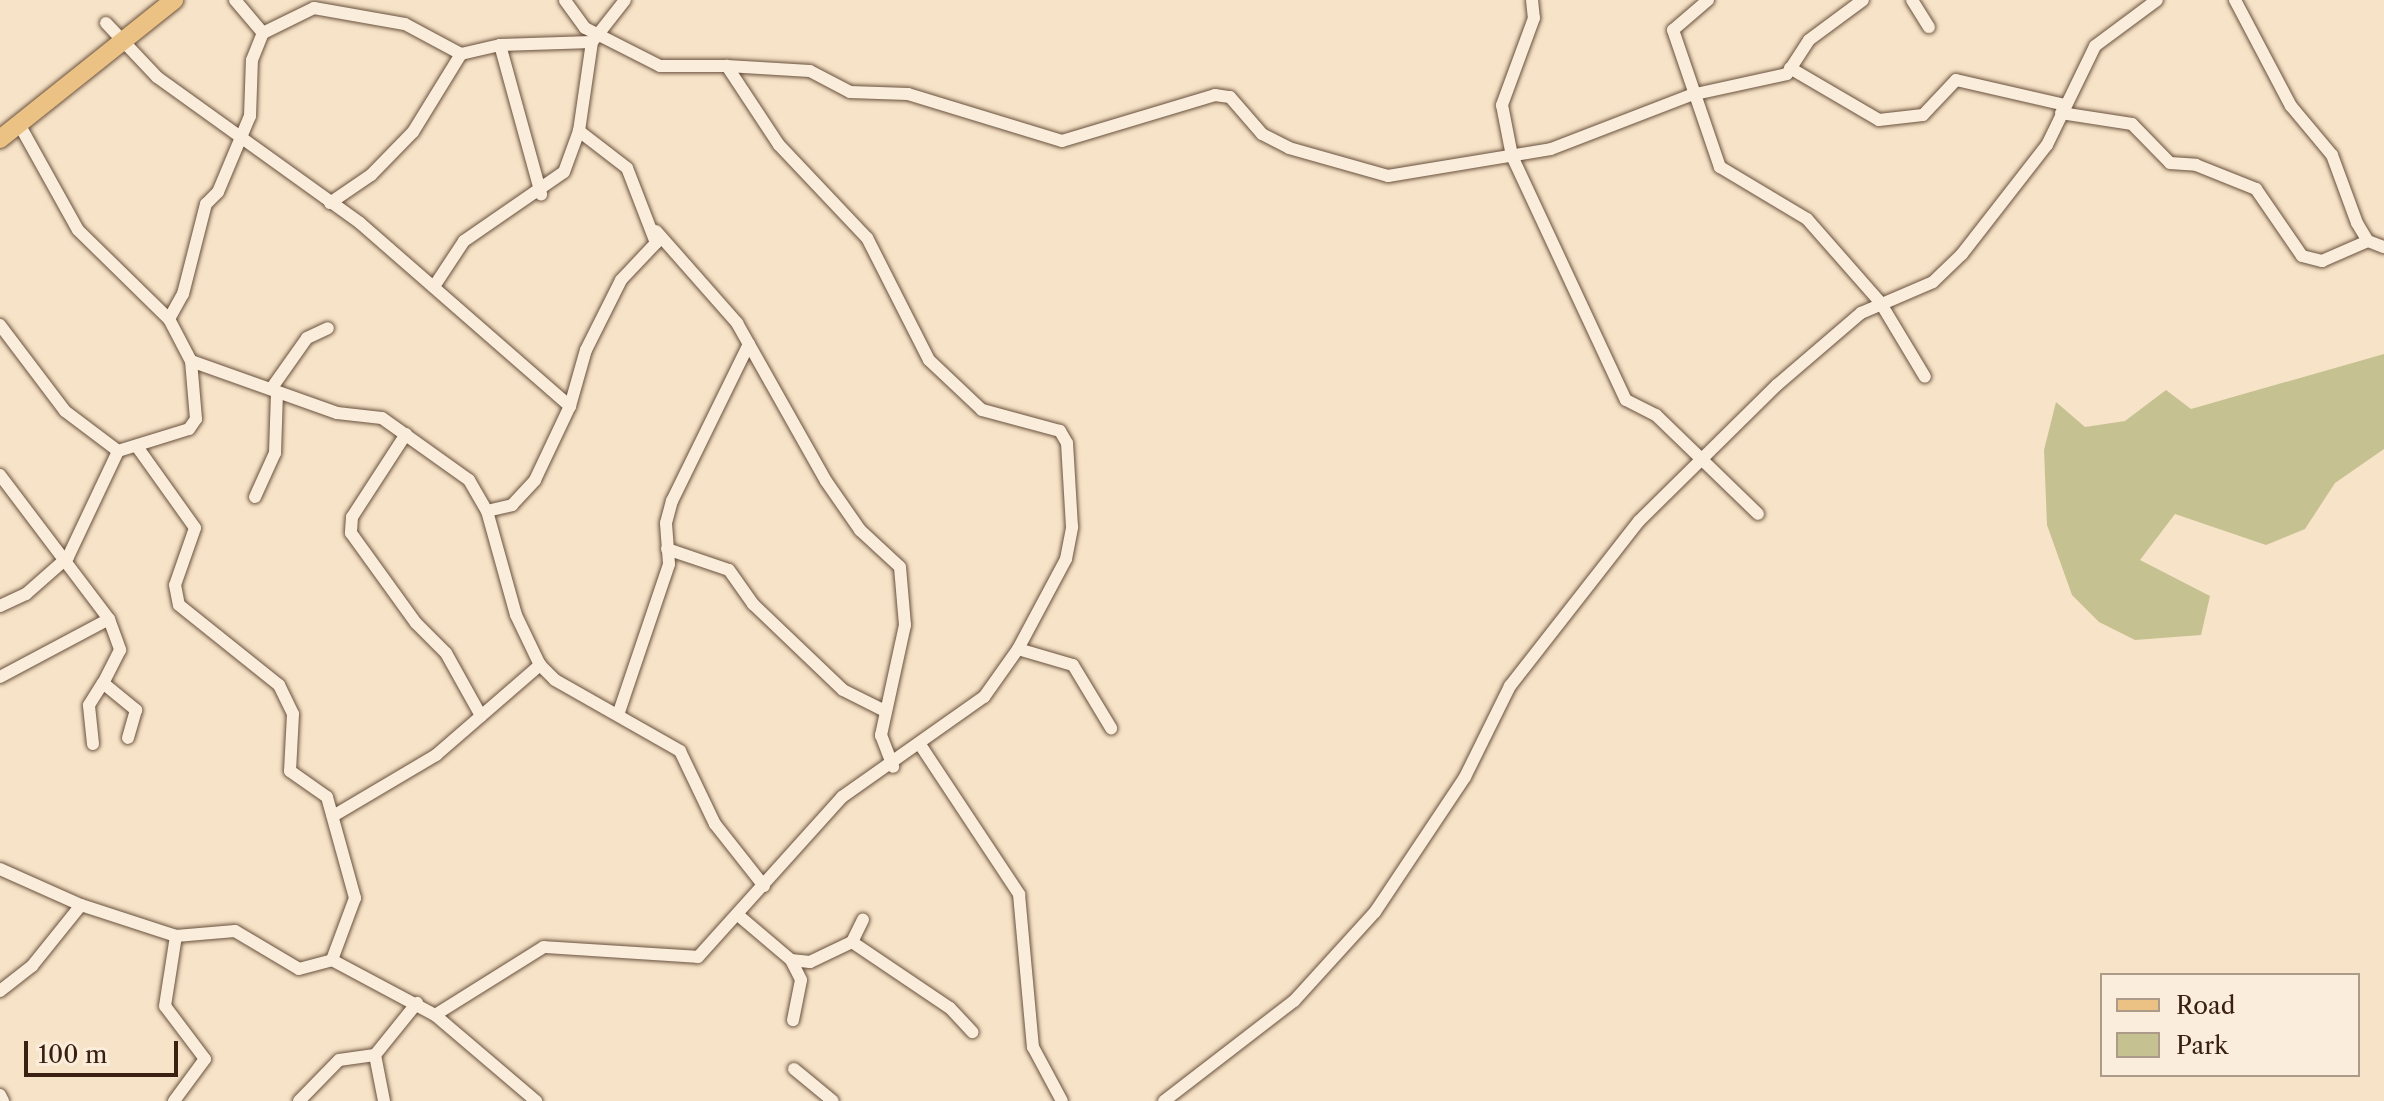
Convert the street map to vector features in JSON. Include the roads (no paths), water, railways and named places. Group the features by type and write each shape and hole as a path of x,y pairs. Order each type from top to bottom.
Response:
{"main road":[{"path":"0,139 174,0"}],"street":[{"path":"235,0 263,33"},
{"path":"565,0 594,38"},
{"path":"435,285 464,241 541,194 564,172 579,131 594,38 625,0"},
{"path":"1532,0 1534,18 1502,105 1512,156 1626,400 1656,415 1758,514"},
{"path":"1708,0 1673,30 1691,95 1720,167 1807,219 1880,302 1925,377"},
{"path":"169,319 183,294 206,204 218,192 254,102 252,60 263,33 314,8 405,24 461,54 500,45 594,38 660,66 810,71 850,92 908,94 1062,141 1215,95 1230,97 1262,134 1289,148 1388,176 1551,149 1691,95 1775,77 1790,68 1809,40 1863,0"},
{"path":"1912,0 1929,27"},
{"path":"1164,1101 1294,1001 1365,924 1465,777 1510,686 1639,521 1777,385 1880,302 1933,282 1962,254 2002,209 2063,109 2095,46 2157,0"},
{"path":"2235,0 2291,106 2332,155 2340,186 2368,241 2384,247"},
{"path":"106,23 157,77 330,203 435,285 570,406"},
{"path":"500,45 541,194"},
{"path":"330,203 371,175 413,132 461,54"},
{"path":"435,1015 536,950 688,961 738,915 842,797 893,767 984,697 1018,649 1066,559 1073,504 1067,443 1048,423 982,410 937,369 867,238 779,145 727,66"},
{"path":"1790,68 1879,120 1923,115 1956,80 2132,124 2170,163 2196,165 2256,189 2302,256 2322,261 2368,241"},
{"path":"0,325 65,411 118,451 138,448 189,429 196,419 191,361 169,319 78,230 19,124"},
{"path":"579,131 627,168 656,231 749,344 826,481 860,530 900,567 905,625 883,710 881,735 893,767"},
{"path":"487,511 524,496 570,406 586,350 621,280 656,243 656,231"},
{"path":"255,497 275,453 274,390 307,338 328,328"},
{"path":"618,715 669,564 667,549 672,501 749,344"},
{"path":"191,361 337,413 382,418 449,461 487,511 516,615 540,665 555,680 686,758 715,824 764,886"},
{"path":"406,434 352,517 351,533 416,623 446,653 481,716"},
{"path":"138,448 195,528 175,585 179,605 279,685 293,714 290,771 327,797 355,898 332,960"},
{"path":"0,606 26,594 68,557 118,451"},
{"path":"0,475 41,533 68,557 109,619 120,650 89,705 93,744"},
{"path":"667,549 729,570 753,604 843,690 883,710"},
{"path":"0,677 109,619"},
{"path":"1018,649 1073,665 1111,728"},
{"path":"333,816 436,755 540,665"},
{"path":"103,683 136,710 128,738"},
{"path":"921,746 1019,894 1033,1047 1062,1101"},
{"path":"0,869 81,905 176,936 235,931 299,969 332,960 435,1015 536,1101"},
{"path":"0,991 32,966 81,905"},
{"path":"738,915 791,960 801,980 793,1020"},
{"path":"791,960 810,962 852,942 863,919"},
{"path":"174,1101 205,1059 165,1006 176,936"},
{"path":"852,942 950,1008 972,1032"},
{"path":"299,1101 339,1060 375,1055 417,1003"},
{"path":"375,1055 384,1101"},
{"path":"794,1069 833,1101"},
{"path":"0,1095 3,1101"}]}
